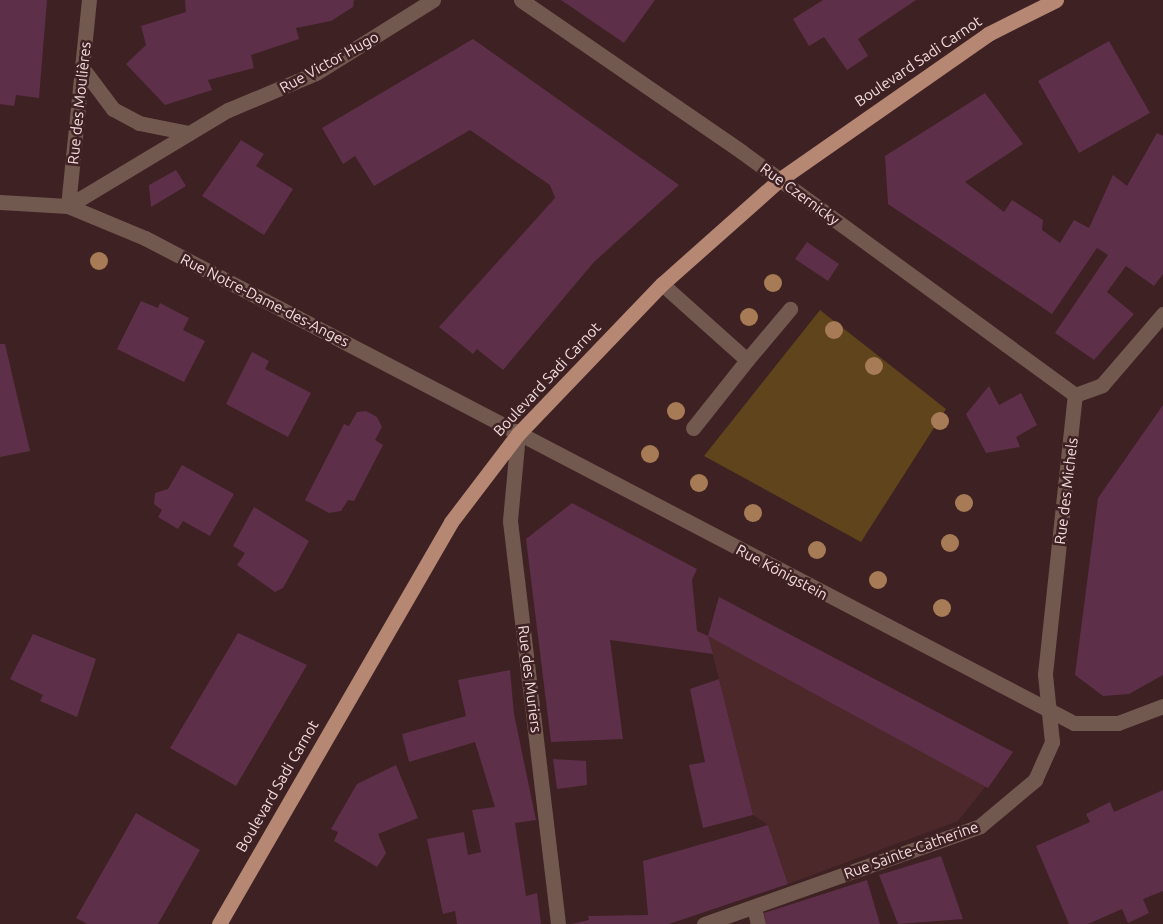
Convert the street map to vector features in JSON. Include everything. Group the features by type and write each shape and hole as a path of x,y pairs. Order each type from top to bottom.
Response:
{"main road":[{"name":"Boulevard Sadi Carnot","path":"219,924 451,522 518,434 662,284 779,180 988,34 1056,0"}],"street":[{"name":"Rue des Moulières","path":"68,206 89,0"},
{"name":"Rue Victor Hugo","path":"68,206 228,110 316,73 433,0"},
{"name":"Rue Czernicky","path":"521,0 779,180 1075,394"},
{"path":"83,69 113,109 139,123 189,133"},
{"name":"Rue Notre-Dame-des-Anges","path":"0,202 68,206 175,253 518,434"},
{"path":"662,284 747,360"},
{"path":"693,428 790,309"},
{"path":"1075,394 1102,385 1163,314"},
{"name":"Rue des Michels","path":"1046,710 1046,674 1075,394"},
{"name":"Rue Königstein","path":"518,434 1046,710 1095,726 1163,706"},
{"name":"Rue des Muriers","path":"518,434 510,521 558,924"},
{"name":"Rue Sainte-Catherine","path":"704,924 980,826 1030,784 1047,761 1052,742 1046,710"},
{"path":"754,907 758,924"}],"shaded area":[{"path":"820,310 946,409 861,542 704,456"},
{"path":"719,597 1013,752 958,821 788,884 768,825 753,815 708,636"}],"building":[{"path":"0,0 47,0 39,98 16,95 14,106 0,104"},
{"path":"185,0 354,0 353,7 331,21 296,28 299,39 251,55 254,68 208,80 212,90 165,105 126,64 146,45 141,26 186,12"},
{"path":"561,0 655,0 624,43"},
{"path":"823,0 916,0 858,39 868,56 847,70 824,37 809,46 793,19"},
{"path":"473,39 679,185 594,262 503,370 477,349 473,354 439,327 555,198 550,185 470,130 374,186 355,156 343,164 322,128"},
{"path":"1109,41 1150,113 1079,153 1038,81"},
{"path":"985,93 1023,144 965,182 1004,212 1012,200 1043,220 1042,230 1060,243 1074,220 1089,228 1113,175 1127,186 1157,133 1163,136 1163,274 1154,286 1126,266 1107,292 1134,314 1094,360 1055,333 1108,255 1097,248 1052,314 888,204 885,156"},
{"path":"241,140 264,154 256,166 293,189 264,235 202,196"},
{"path":"176,170 186,186 151,207 149,185"},
{"path":"807,242 839,264 828,281 795,259"},
{"path":"141,301 158,308 160,303 189,318 183,330 205,341 184,382 117,349"},
{"path":"0,344 5,344 30,451 0,457"},
{"path":"252,352 269,361 265,369 311,393 288,437 226,404"},
{"path":"989,386 999,405 1021,393 1037,425 1016,437 1020,447 986,453 966,414"},
{"path":"1163,405 1163,675 1129,694 1103,696 1075,675 1098,498"},
{"path":"366,411 377,417 382,427 375,440 383,445 354,501 348,500 341,511 329,513 305,500 344,424 349,426 357,412"},
{"path":"182,465 234,494 210,536 183,521 178,529 158,517 162,510 154,504 155,493 168,489"},
{"path":"572,503 697,569 692,580 697,631 708,636 713,654 610,640 623,739 551,742 526,539"},
{"path":"254,507 309,541 283,588 275,592 237,565 245,553 233,546"},
{"path":"719,597 1013,752 988,788 708,636"},
{"path":"238,633 307,665 236,786 170,748"},
{"path":"33,634 96,659 77,717 40,701 43,695 10,679"},
{"path":"510,670 514,714 536,820 515,823 526,896 537,893 541,924 457,924 455,911 443,914 427,839 464,832 468,855 481,852 472,810 495,807 475,742 409,762 402,734 466,716 458,680"},
{"path":"719,679 753,815 703,828 689,765 705,762 690,689"},
{"path":"553,759 586,761 587,785 557,789"},
{"path":"396,765 418,818 378,834 386,853 377,867 334,841 338,832 331,829 357,784"},
{"path":"1163,790 1163,891 1143,899 1149,913 1128,923 1122,909 1088,924 1069,924 1036,846 1090,822 1086,814 1110,802 1114,812"},
{"path":"136,813 200,850 158,924 87,924 76,918"},
{"path":"768,825 788,884 669,924 571,924 589,920 588,916 648,915 643,861"},
{"path":"941,856 963,919 898,924 879,875"},
{"path":"867,880 880,924 766,924 764,913"}]}
